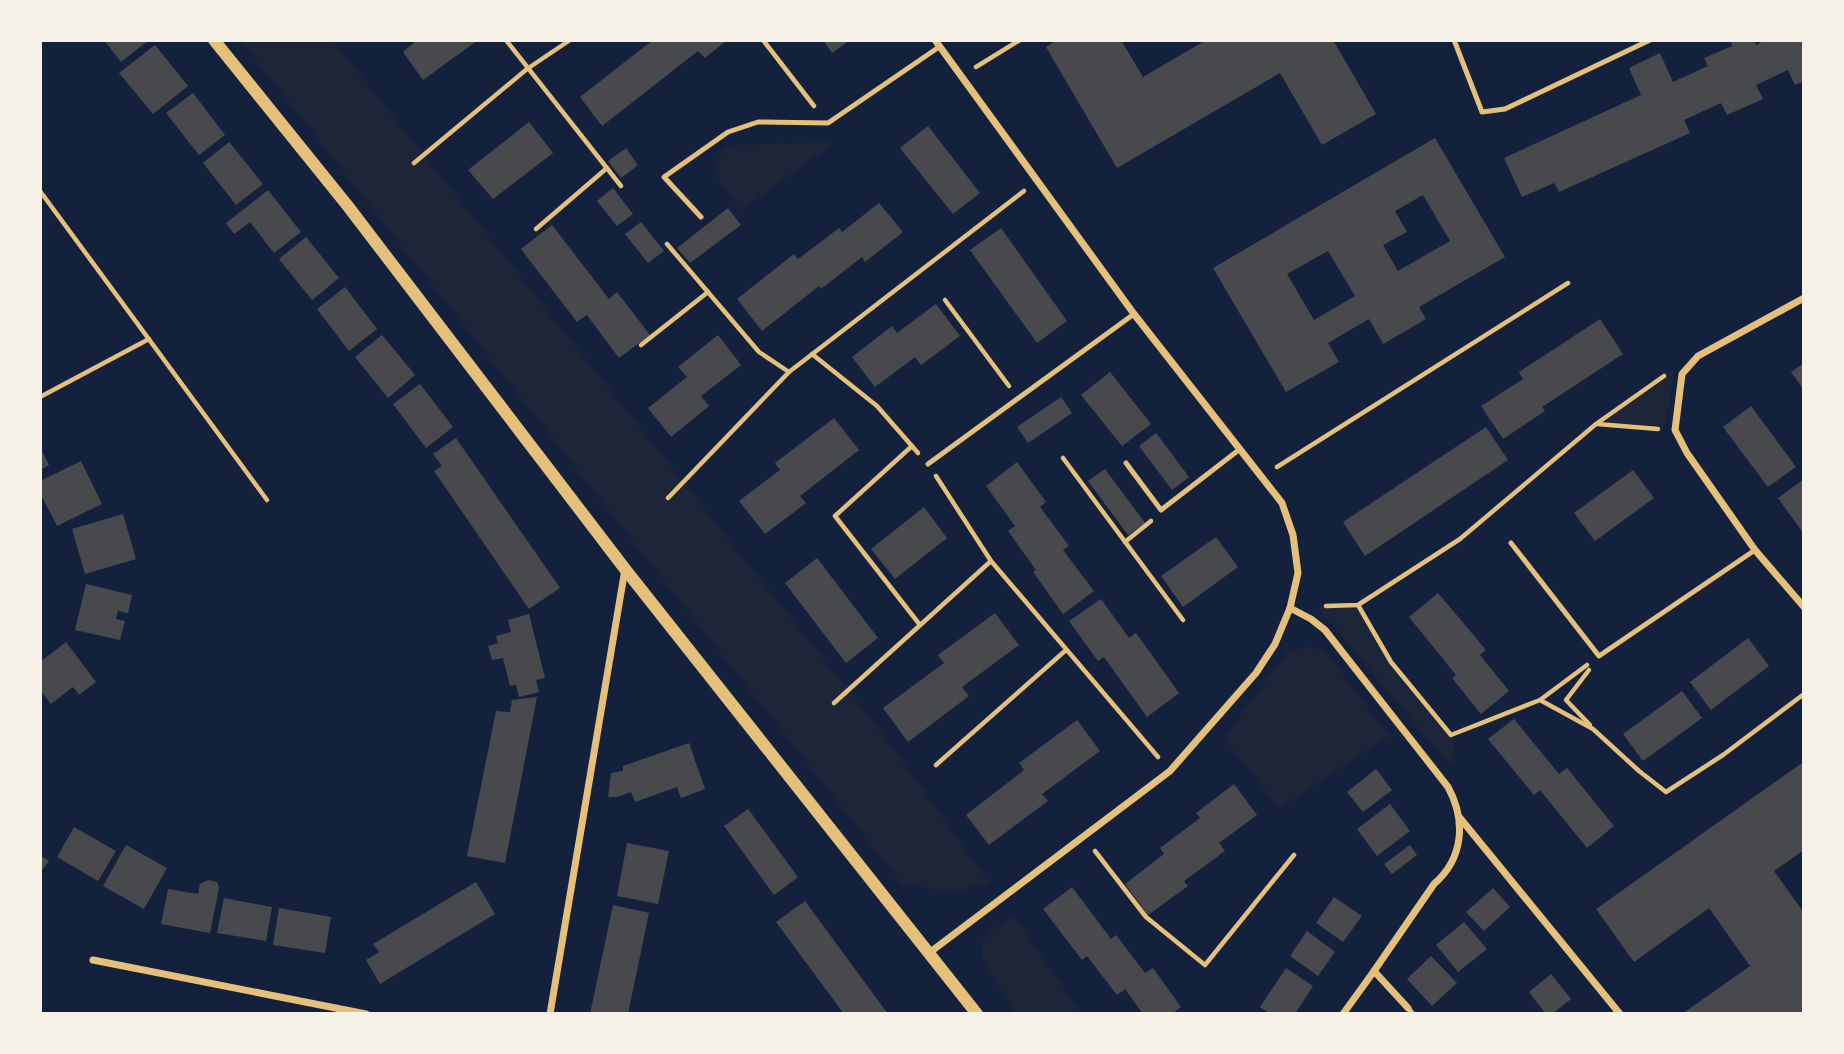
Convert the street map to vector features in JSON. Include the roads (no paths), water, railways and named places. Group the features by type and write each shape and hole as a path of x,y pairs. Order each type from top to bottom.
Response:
{"street":[{"path":"214,40 347,205 625,569 977,1014"},
{"path":"929,953 1170,771 1255,673 1275,644 1290,608 1298,573 1293,535 1282,503 1134,314 937,44"},
{"path":"1804,298 1698,356 1682,374 1675,430 1687,453 1755,550 1804,607"},
{"path":"550,1014 625,569"},
{"path":"1290,608 1325,630 1448,786 1458,805 1457,849 1446,874 1434,884 1343,1014"},
{"path":"1459,818 1620,1014"},
{"path":"93,960 366,1014"},
{"path":"1374,971 1411,1011"}],"lane":[{"path":"1454,40 1482,112 1505,109 1650,40"},
{"path":"701,217 664,177 728,132 758,122 828,123 937,44"},
{"path":"928,464 1134,314"},
{"path":"1126,463 1161,510 1240,449"},
{"path":"1511,543 1600,656 1755,550"}]}
